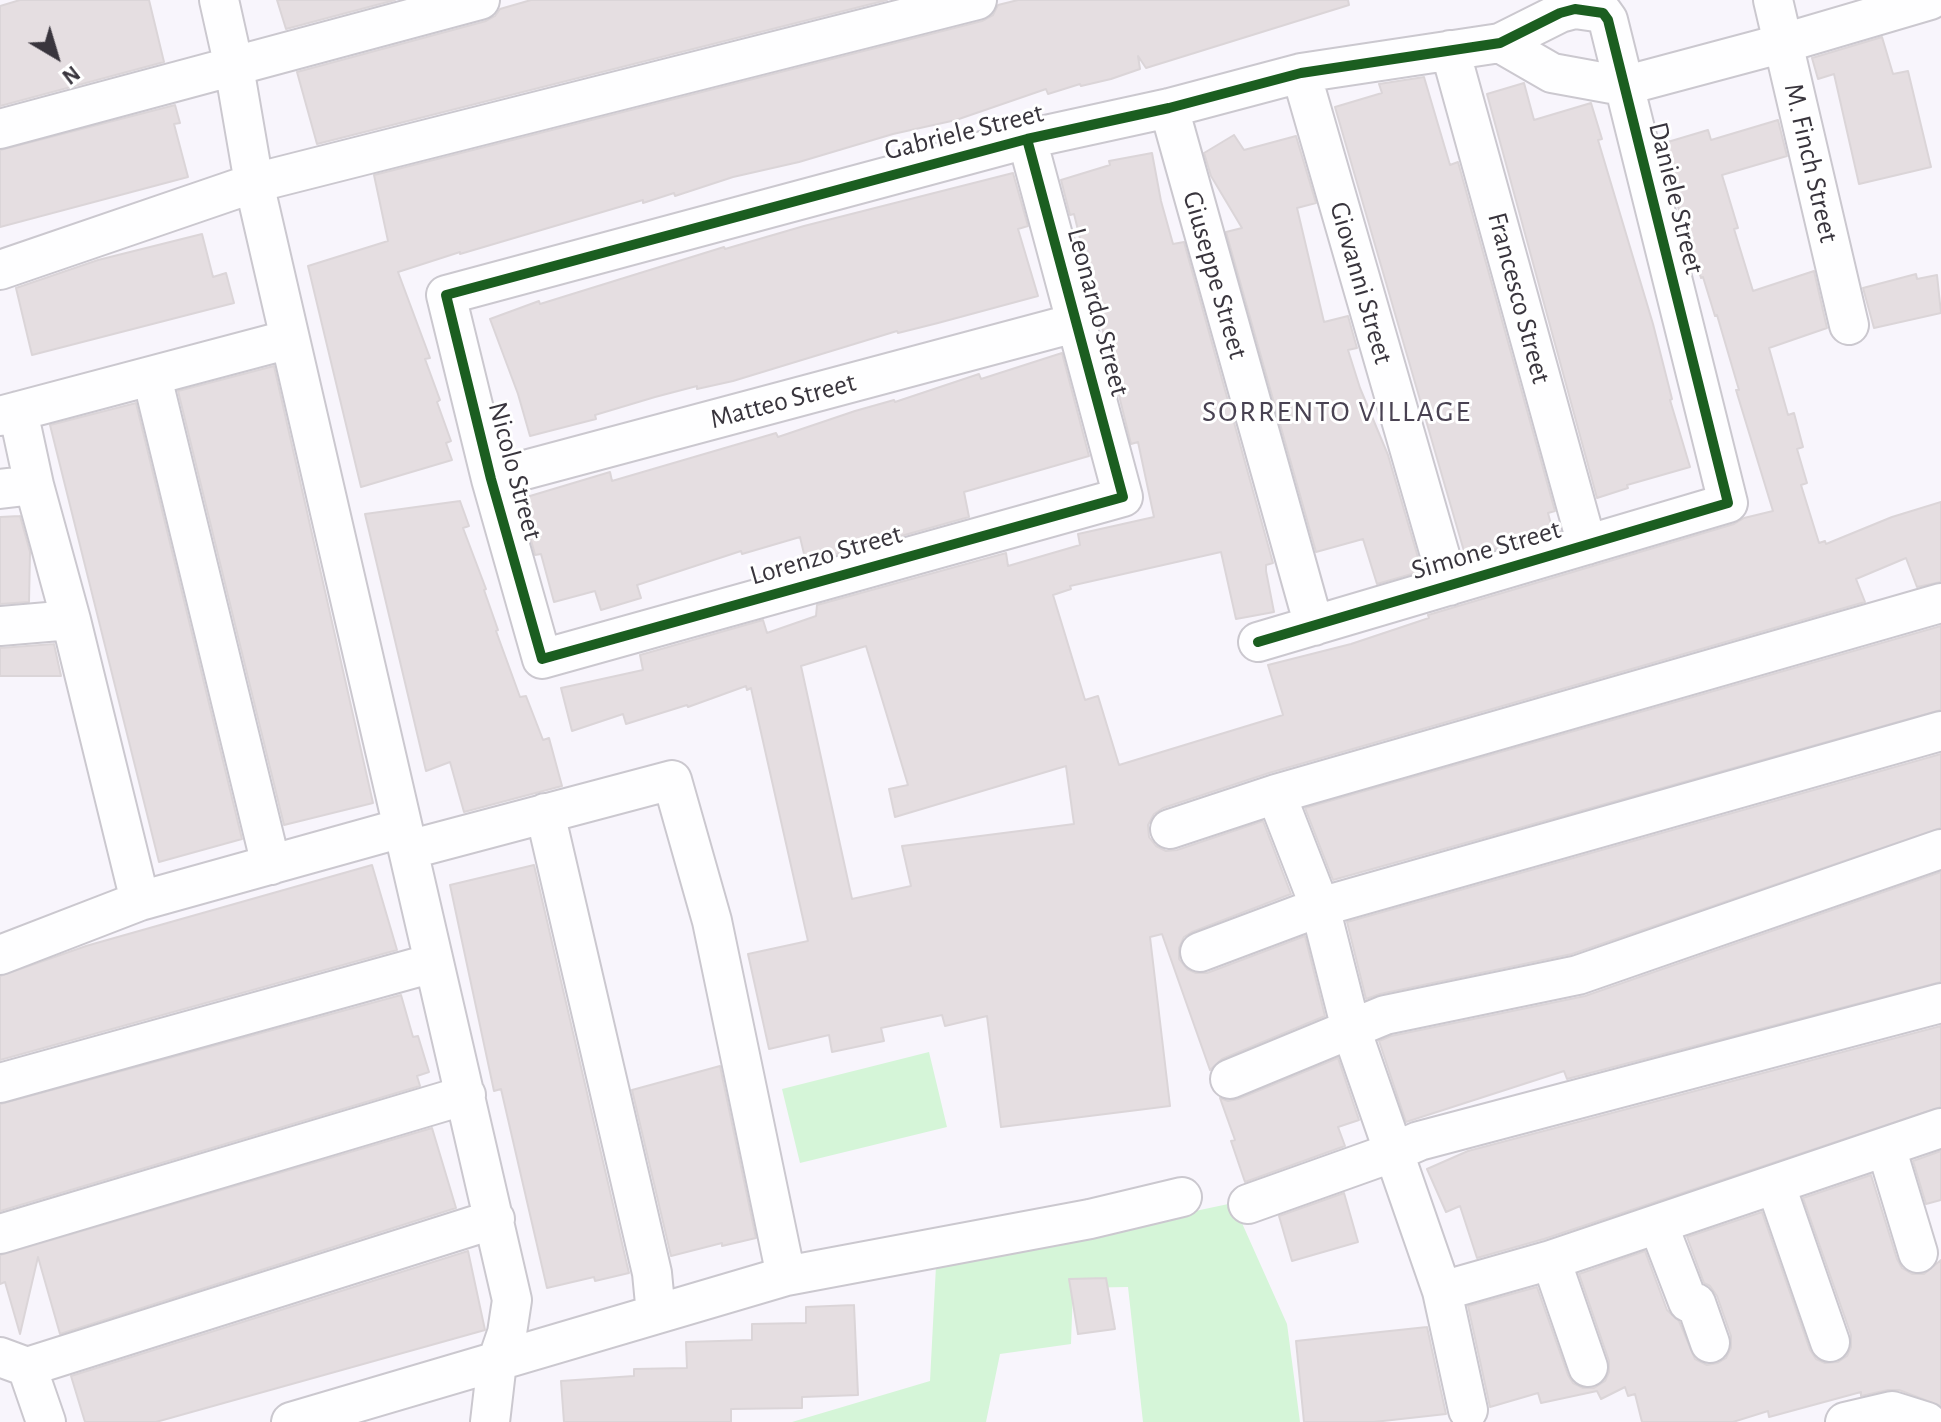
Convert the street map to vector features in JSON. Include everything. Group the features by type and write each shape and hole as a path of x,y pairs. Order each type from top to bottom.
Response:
{"street":[{"path":"219,0 254,183 512,1300 507,1333 497,1362 490,1422"},
{"path":"0,129 480,0"},
{"path":"0,270 254,183 977,0"},
{"name":"M. Finch Street","path":"1773,0 1849,325"},
{"path":"1500,43 1552,73 1631,84 1930,0"},
{"name":"Daniele Street","path":"1500,43 1560,13 1575,9 1598,11 1606,15 1631,84 1728,503"},
{"name":"Gabriele Street","path":"446,295 1027,139 1169,108 1301,73 1500,43"},
{"name":"Francesco Street","path":"1450,50 1587,545"},
{"name":"Giovanni Street","path":"1301,73 1449,586"},
{"name":"Giuseppe Street","path":"1169,108 1314,626"},
{"name":"Leonardo Street","path":"1027,139 1123,497"},
{"name":"Nicolo Street","path":"446,295 491,479 542,659"},
{"name":"Matteo Street","path":"491,479 1075,323"},
{"path":"140,901 71,620 17,487 9,413 290,339"},
{"path":"152,377 271,865"},
{"name":"Lorenzo Street","path":"542,659 1123,497"},
{"name":"Simone Street","path":"1258,642 1728,503"},
{"path":"1170,829 1276,794 1941,603"},
{"path":"0,626 71,620"},
{"path":"1200,952 1320,907 1941,731"},
{"path":"0,955 140,901 271,865 545,813 672,780 712,921 786,1276"},
{"path":"1276,794 1320,907 1351,1029 1442,1291 1468,1410"},
{"path":"545,813 652,1273 656,1314"},
{"path":"1230,1079 1385,1015 1578,975 1941,849"},
{"path":"0,1083 433,963"},
{"path":"1248,1204 1419,1141 1941,1003"},
{"path":"0,1234 466,1095"},
{"path":"1442,1291 1551,1260 1941,1128"},
{"path":"1886,1147 1918,1253"},
{"path":"1776,1186 1830,1342"},
{"path":"291,1422 786,1276 1090,1219 1182,1197"},
{"path":"46,1422 14,1362 495,1219"},
{"path":"1658,1224 1688,1302 1696,1303 1710,1343"},
{"path":"1551,1260 1588,1367"},
{"path":"1845,1422 1892,1411 1927,1422"}],"green space":[{"path":"929,1052 947,1127 800,1163 782,1089"},
{"path":"1233,1203 1287,1324 1300,1422 1143,1422 1128,1287 1073,1288 1071,1344 1000,1354 986,1422 792,1422 930,1381 936,1266"}],"building":[{"path":"20,0 149,0 164,62 0,106 0,6"},
{"path":"277,0 395,0 286,29"},
{"path":"531,0 887,0 317,144 297,72 486,21 500,9"},
{"path":"1018,0 1348,0 1349,5 1146,68 1138,56 1140,69 1111,79 1048,94 1046,89 956,120 733,177 675,196 674,193 643,203 643,200 398,272 430,358 425,359 451,441 446,443 452,460 361,487 308,266 388,241 374,175 982,21 993,15 998,5"},
{"path":"1882,37 1893,74 1908,71 1931,167 1859,184 1834,74 1818,79 1812,58"},
{"path":"1424,77 1450,165 1458,162 1555,511 1548,513 1553,532 1466,558 1335,107 1382,93 1379,84"},
{"path":"1524,83 1534,120 1591,103 1602,139 1598,140 1653,324 1670,400 1690,467 1627,485 1628,488 1597,498 1487,94"},
{"path":"175,105 180,123 174,124 188,177 0,227 0,150"},
{"path":"1778,120 1787,156 1722,175 1753,291 1814,271 1827,328 1769,348 1788,415 1794,413 1803,447 1797,449 1807,483 1801,485 1819,543 1825,541 1826,544 1892,517 1941,502 1941,582 1917,587 1906,558 1856,579 1865,602 1269,773 1163,808 1154,814 1148,825 1149,837 1156,846 1166,851 1263,821 1291,894 1192,932 1184,937 1179,948 1179,959 1187,969 1207,973 1305,936 1325,1016 1222,1059 1210,1070 1162,934 1150,937 1170,1106 1001,1127 987,1016 945,1026 942,1015 881,1028 884,1041 832,1052 829,1035 769,1049 748,954 808,941 751,688 747,690 746,686 688,707 626,724 623,714 572,731 561,688 643,670 640,655 763,620 767,633 816,616 817,605 1006,553 1008,566 1080,545 1078,534 1154,517 1138,442 1131,444 1074,214 1070,215 1061,180 1110,165 1109,161 1152,153 1173,244 1184,242 1273,563 1266,565 1266,571 1274,612 1236,619 1221,552 1070,586 1071,589 1053,595 1085,700 1098,696 1119,765 1283,715 1268,665 1351,644 1429,618 1428,615 1773,511 1717,315 1701,278 1691,242 1688,243 1661,144 1708,130 1711,140","holes":["866,646 908,785 889,789 895,817 1066,766 1074,824 902,846 911,886 852,899 801,666"]},
{"path":"1234,135 1244,150 1296,136 1316,203 1297,208 1324,322 1348,316 1357,348 1348,350 1388,455 1422,571 1377,584 1363,539 1316,552 1226,232 1242,228 1211,176 1204,153"},
{"path":"1013,173 1028,226 1018,229 1038,296 897,331 733,381 655,397 595,415 596,419 530,436 490,319 539,301 540,304 724,247"},
{"path":"202,234 213,277 226,273 234,303 32,355 16,288 98,260"},
{"path":"1916,274 1917,279 1937,275 1941,313 1874,328 1863,288"},
{"path":"1062,353 1089,456 964,492 969,517 819,559 819,555 805,558 800,537 742,554 741,551 637,585 641,598 601,610 595,591 554,602 541,554 535,555 520,499 610,472 612,481 776,433 778,437 979,374 981,379"},
{"path":"274,366 373,803 284,825 178,391"},
{"path":"136,403 242,839 159,862 50,425"},
{"path":"460,501 469,526 463,528 486,589 496,631 520,697 526,696 543,740 549,738 562,786 464,812 450,762 426,771 365,514"},
{"path":"20,516 30,552 29,602 0,604 0,517"},
{"path":"1941,626 1941,710 1333,880 1305,808"},
{"path":"54,644 61,676 0,676 0,648"},
{"path":"1941,754 1941,828 1572,954 1366,999 1347,922"},
{"path":"372,865 397,950 0,1060 0,976 86,946"},
{"path":"534,865 629,1273 547,1288 501,1089 494,1091 450,885"},
{"path":"1941,872 1941,982 1567,1079 1564,1071 1406,1122 1379,1041 1585,996"},
{"path":"401,995 413,1037 418,1036 429,1072 417,1076 420,1086 0,1211 0,1104"},
{"path":"1941,1026 1941,1107 1544,1239 1477,1258 1460,1206 1446,1212 1427,1169 1468,1151"},
{"path":"1338,1058 1359,1120 1338,1127 1345,1146 1245,1182 1220,1098 1228,1101 1238,1099"},
{"path":"720,1066 756,1238 671,1256 632,1090"},
{"path":"432,1128 456,1208 60,1334 38,1257 20,1334 5,1282 0,1284 0,1255"},
{"path":"1941,1151 1941,1200 1926,1204 1913,1161"},
{"path":"1871,1175 1902,1268 1912,1274 1924,1274 1941,1260 1941,1406 1899,1390 1888,1390 1861,1396 1861,1392 1769,1417 1768,1411 1733,1422 1642,1422 1635,1394 1628,1396 1625,1387 1601,1399 1597,1391 1541,1403 1538,1393 1490,1407 1468,1306 1537,1287 1568,1375 1573,1383 1583,1388 1594,1388 1605,1381 1609,1361 1579,1274 1645,1251 1667,1310 1679,1321 1695,1359 1707,1365 1726,1358 1731,1348 1731,1336 1717,1296 1704,1283 1687,1237 1762,1212 1810,1350 1816,1359 1825,1363 1838,1362 1847,1356 1851,1335 1803,1198"},
{"path":"1344,1193 1358,1242 1292,1261 1279,1216"},
{"path":"468,1251 485,1330 156,1422 85,1422 71,1376"},
{"path":"1106,1278 1115,1329 1078,1334 1069,1279"},
{"path":"854,1305 858,1395 802,1397 802,1408 731,1409 731,1422 564,1422 561,1381 634,1376 634,1369 687,1368 686,1342 752,1340 752,1324 806,1323 806,1307"},
{"path":"1427,1327 1446,1414 1374,1422 1304,1422 1296,1341"}],"cycle path":[{"path":"1027,139 1123,497 542,659 491,479 446,295 1027,139 1169,108 1301,73 1500,43 1560,13 1575,9 1603,13 1608,20 1728,503 1258,642"}],"district":[{"name":"SORRENTO VILLAGE","path":"1337,412"}]}
